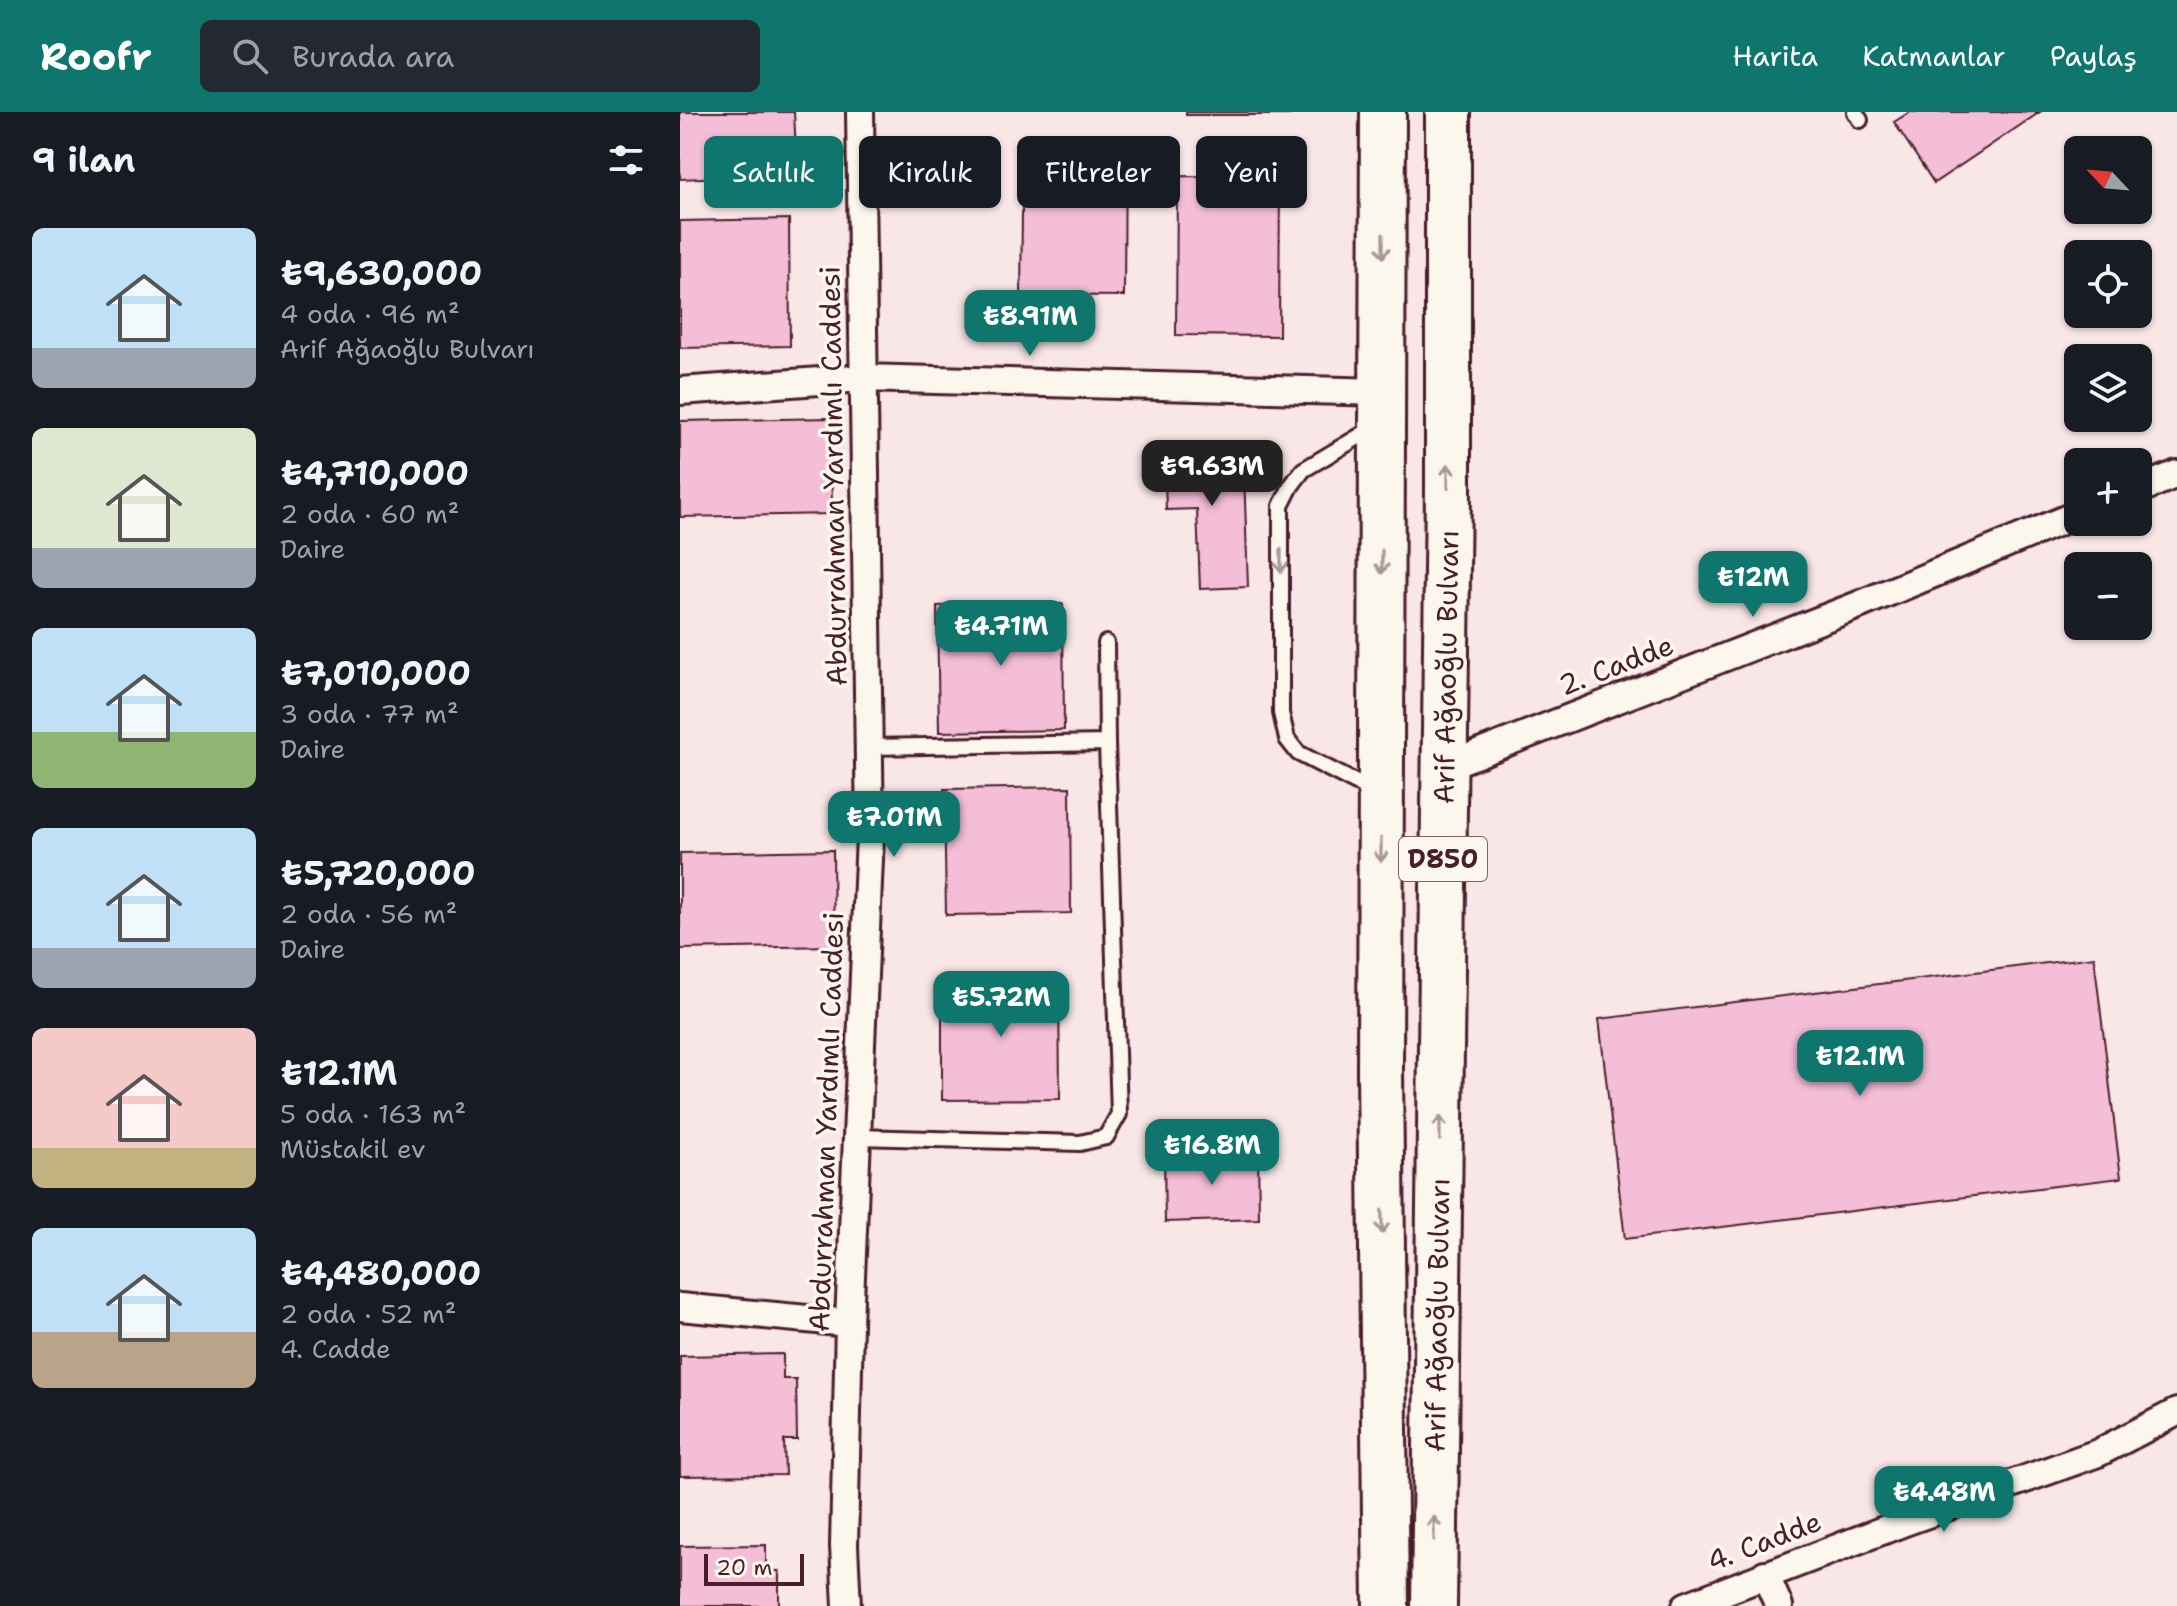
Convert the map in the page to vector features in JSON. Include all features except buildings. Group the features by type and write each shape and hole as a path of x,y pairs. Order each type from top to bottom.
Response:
{"highway":[{"name":"Arif Ağaoğlu Bulvarı","path":"1383,112 1380,1072 1386,1606"},
{"name":"Arif Ağaoğlu Bulvarı","path":"1434,1606 1448,490 1448,112"}],"street":[{"name":"Abdurrahman Yardımlı Caddesi","path":"847,1606 844,1546 849,1323 870,836 860,112"},
{"path":"680,391 862,378 1382,407"},
{"path":"2152,484 2177,474"},
{"name":"2. Cadde","path":"1444,767 1856,606 2064,520"},
{"path":"680,1307 849,1323"},
{"name":"4. Cadde","path":"1686,1606 1902,1523 2098,1453 2177,1412"},
{"path":"1765,1574 1779,1606"}],"lane":[{"path":"1381,796 1298,753 1287,739 1281,713 1281,506 1303,470 1382,407"},
{"path":"857,1137 1080,1143 1106,1137 1119,1114 1106,643"},
{"path":"869,747 1107,743"}]}
